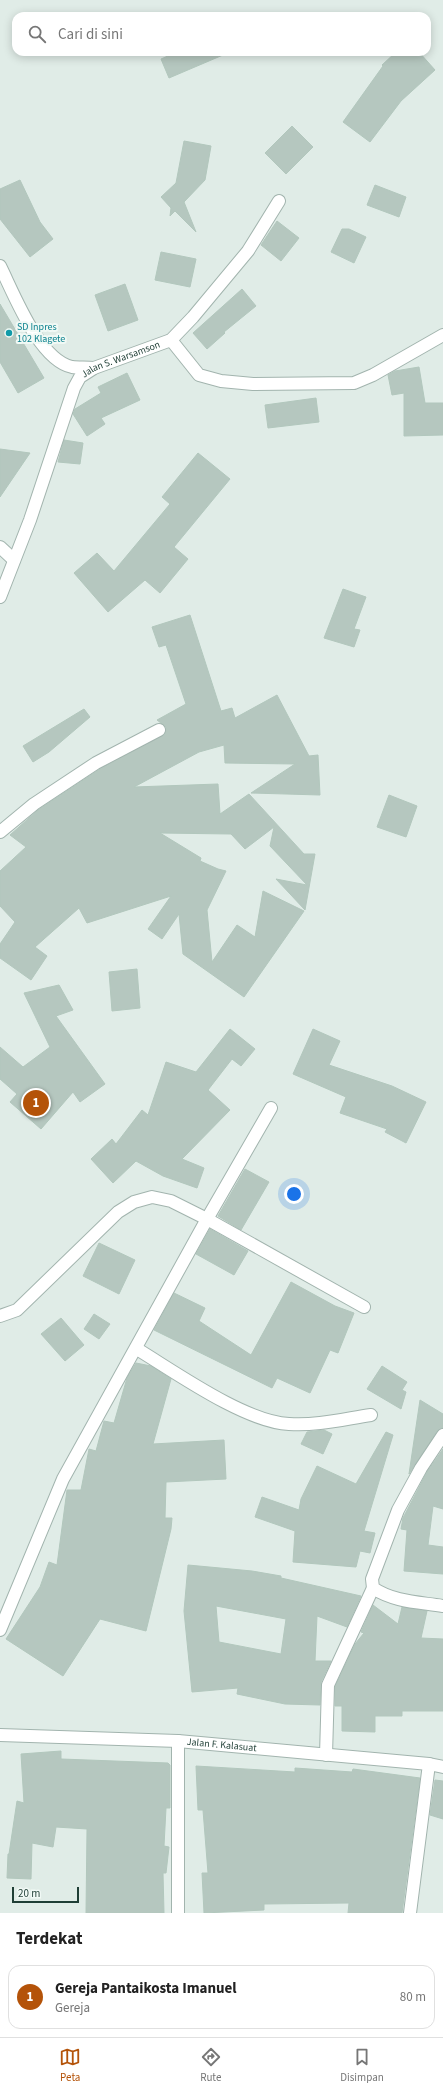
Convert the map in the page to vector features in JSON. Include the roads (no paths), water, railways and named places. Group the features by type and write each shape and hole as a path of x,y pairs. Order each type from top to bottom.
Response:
{"street":[{"name":"Jalan S. Warsamson","path":"0,596 74,388 80,377 94,368 171,340 193,317 248,251 279,201"},
{"path":"0,266 36,336 48,353 71,367 94,368"},
{"path":"171,340 199,375 221,381 253,384 354,383 373,375 443,334"},
{"path":"0,547 14,560"},
{"path":"0,832 34,804 96,763 159,730"},
{"path":"0,1630 64,1479 137,1349 207,1219 271,1108"},
{"path":"0,1316 16,1310 118,1212 134,1202 152,1197 171,1201 207,1219 364,1307"},
{"path":"137,1349 250,1414 288,1424 320,1423 371,1415"},
{"path":"326,1755 328,1685 373,1588 372,1579 398,1510 421,1468 443,1435"},
{"path":"373,1588 382,1594 400,1601 443,1606"},
{"name":"Jalan F. Kalasuat","path":"0,1735 178,1741 429,1764 443,1767"},
{"path":"178,1741 178,1913"},
{"path":"410,1913 429,1764"}],"place":[{"name":"SD Inpres 102 Klagete","path":"9,333"},
{"name":"Gereja Pantaikosta Imanuel","path":"36,1103"}]}
